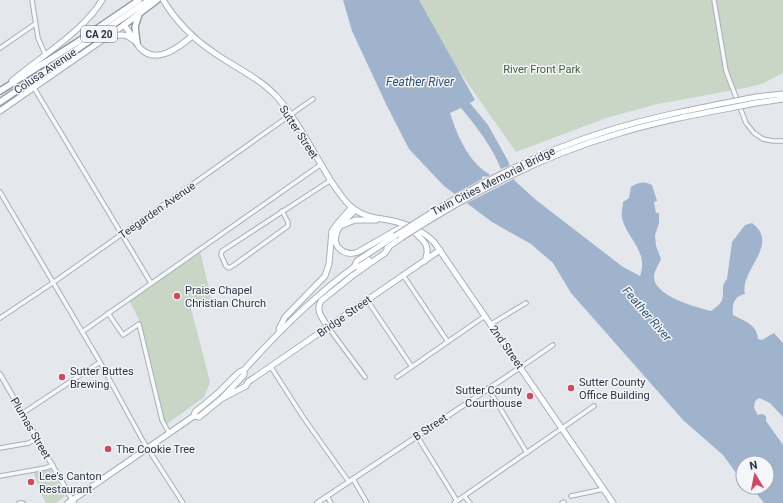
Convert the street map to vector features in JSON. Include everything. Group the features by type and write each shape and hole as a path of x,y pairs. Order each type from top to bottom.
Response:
{"highway":[{"name":"Colusa Avenue","path":"2,90 52,59 139,0"},
{"name":"Colusa Avenue","path":"0,102 152,1"},
{"path":"124,25 152,1"},
{"path":"137,43 135,27 139,13"}],"main road":[{"path":"2,90 88,19 102,0"},
{"name":"Sutter Street","path":"164,0 173,16 192,36 212,52 263,84 276,97 290,116 344,200 354,209 369,217 410,227 428,237 440,250"},
{"path":"124,25 141,48 149,54 160,55 171,52 192,36"},
{"name":"Colusa Avenue","path":"0,111 124,25"},
{"path":"102,41 123,34 137,43"},
{"name":"Twin Cities Memorial Bridge","path":"393,234 443,205 516,167 574,142 615,128 659,116 756,97 783,94"},
{"name":"Twin Cities Memorial Bridge","path":"389,247 446,210 518,172 568,151 655,123 696,114 783,99"},
{"path":"354,209 336,232 336,243 342,251 348,254 358,252 393,234"},
{"path":"277,334 285,317 325,276 329,264 333,230 354,209"},
{"path":"341,226 355,220 382,219"},
{"path":"410,227 425,243 427,252 425,260"},
{"path":"71,502 194,416 195,412 217,394 239,372 244,370 310,301 393,234"},
{"path":"354,267 360,266 389,247"},
{"path":"328,328 319,313 319,306 322,301 352,276 384,253 389,247"},
{"name":"Bridge Street","path":"221,399 246,386 248,382 440,250"},
{"name":"2nd Street","path":"440,250 613,503"},
{"path":"194,416 199,417 221,399 244,375 244,370"}],"street":[{"path":"32,0 39,42 45,54"},
{"path":"714,0 726,71 746,123 751,130 763,139 783,141"},
{"path":"0,48 36,24"},
{"path":"34,88 123,234 151,283"},
{"name":"Teegarden Avenue","path":"0,318 123,234 313,100"},
{"path":"82,332 320,164"},
{"path":"282,211 288,222 288,226 234,265 229,268 226,266 221,255 222,251 282,211 331,180"},
{"path":"0,192 100,362 147,448 182,503"},
{"path":"403,275 448,342"},
{"path":"367,300 412,367"},
{"path":"491,324 526,304"},
{"path":"108,313 123,335 138,324 162,420 169,433"},
{"path":"397,377 485,316"},
{"path":"328,328 365,377"},
{"name":"B Street","path":"317,503 553,345"},
{"path":"23,413 100,362"},
{"path":"271,367 303,417 367,503"},
{"name":"Plumas Street","path":"0,374 53,466 71,502"},
{"path":"488,388 527,452"},
{"path":"417,436 456,502 594,406"},
{"path":"0,448 29,443 37,438"},
{"path":"0,476 53,466"},
{"path":"571,496 604,489"},
{"path":"327,496 331,503"},
{"path":"464,496 470,503"}],"green space":[{"name":"River Front Park","path":"414,0 783,0 783,73 764,83 750,87 658,104 606,118 516,152 431,31"},
{"path":"200,251 212,301 191,308 210,382 204,397 167,424 163,419 139,320 129,300"},
{"path":"49,467 65,496 56,503 46,503 39,490 33,470"}],"water":[{"name":"Feather River","path":"343,0 419,0 475,100 470,103 488,125 508,161 515,181 536,200 623,267 640,276 642,259 640,252 628,232 622,218 623,202 629,198 631,187 634,185 646,183 652,185 657,201 654,202 656,213 659,213 659,223 655,235 656,246 661,259 654,277 656,284 661,290 677,300 711,311 715,308 720,303 723,296 723,285 727,279 732,242 745,225 752,223 760,231 762,240 761,249 748,276 745,285 745,294 738,297 734,302 733,315 753,326 758,339 762,340 774,333 783,343 783,417 770,403 759,398 755,401 754,408 758,415 762,414 766,416 766,421 783,445 783,503 764,503 758,495 775,495 775,455 735,455 735,471 723,455 683,420 571,293 553,263 531,244 492,222 444,186 409,149 352,31","holes":["461,108 479,131 495,156 503,174 497,178 488,173 473,160 457,132 450,113"]}],"pier":[{"path":"512,164 516,178 465,204 453,195 482,179 484,176 486,177 492,174 498,176 501,174 499,170"}],"place":[{"name":"Praise Chapel Christian Church","path":"177,296"},
{"name":"Sutter Buttes Brewing","path":"62,377"},
{"name":"Sutter County Office Building","path":"571,388"},
{"name":"Sutter County Courthouse","path":"530,396"},
{"name":"The Cookie Tree","path":"108,449"},
{"name":"Lee's Canton Restaurant","path":"31,482"}]}
